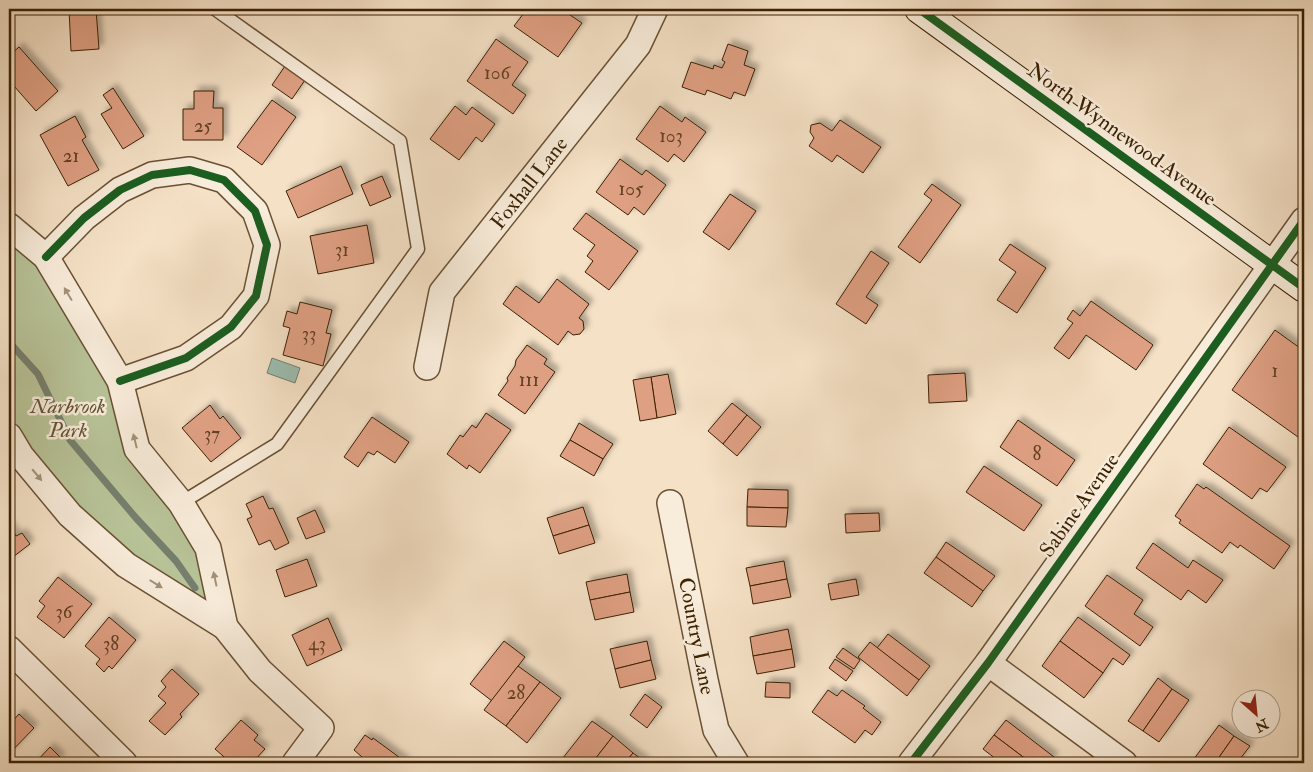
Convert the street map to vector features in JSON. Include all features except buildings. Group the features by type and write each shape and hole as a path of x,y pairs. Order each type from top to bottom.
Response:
{"street":[{"name":"Foxhall Lane","path":"427,367 442,292 638,45 655,9"},
{"name":"North Wynnewood Avenue","path":"919,9 1304,288"},
{"path":"46,257 84,218 120,190 152,175 190,170 224,180 255,211 267,245 256,296 250,304 231,327 186,358 120,381"},
{"name":"Sabine Avenue","path":"911,763 988,663 1304,220"},
{"path":"9,226 46,257 120,381 138,449 181,503 208,548 224,627"},
{"path":"9,436 21,456 70,515 126,565 224,627 260,672 321,728 295,763"},
{"name":"Country Lane","path":"670,503 716,730 736,763"},
{"path":"9,649 124,763"},
{"path":"988,663 1124,763"}],"lane":[{"path":"181,503 277,444 418,249 400,141 215,9"}],"green space":[{"name":"Narbrook Park","path":"9,226 120,381 137,449 181,503 225,627 126,565 9,436"}],"water":[{"path":"272,358 300,368 295,383 267,373"}],"waterway":[{"path":"9,342 38,374 70,440 136,518 176,561 195,588"}],"cycle path":[{"path":"919,9 1304,288"},
{"path":"46,257 84,218 120,190 152,175 190,170 224,180 255,211 267,245 256,296 231,327 186,358 120,381"},
{"path":"911,763 988,663 1304,220"}]}
